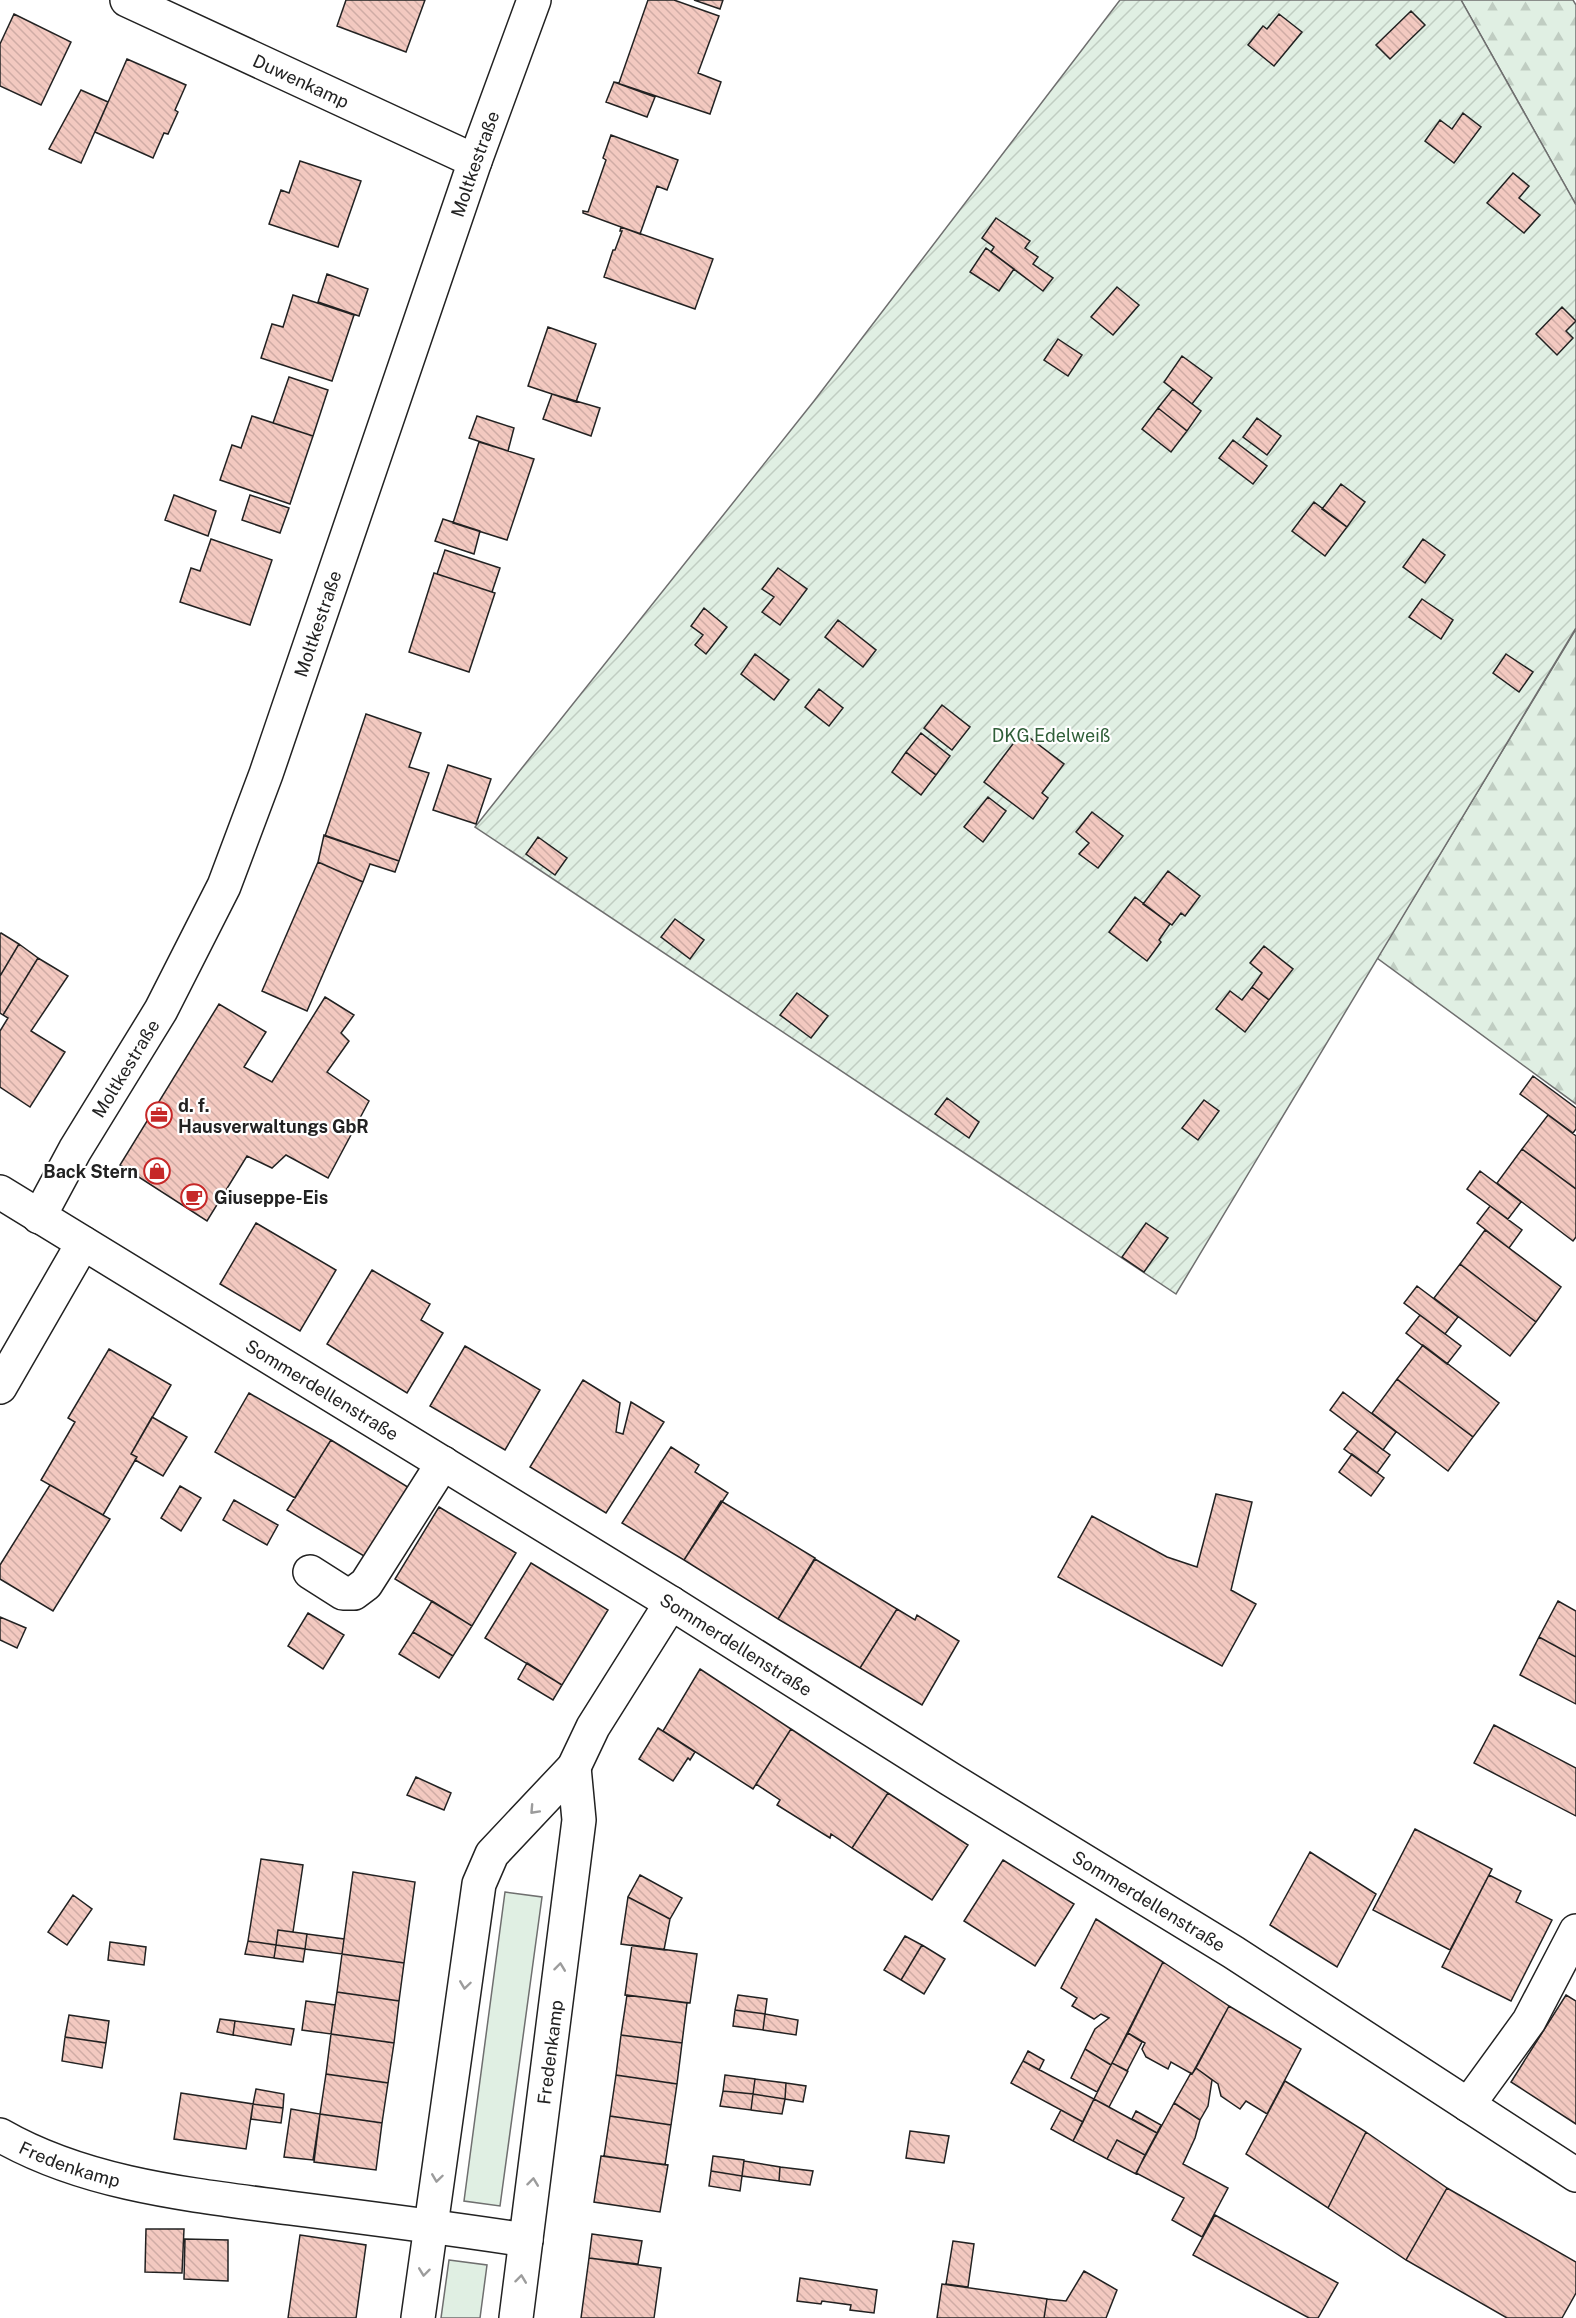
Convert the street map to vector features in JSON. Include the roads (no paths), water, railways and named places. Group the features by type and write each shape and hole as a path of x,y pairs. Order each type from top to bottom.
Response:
{"street":[{"name":"Duwenkamp","path":"127,0 476,161"},
{"name":"Moltkestraße","path":"39,1216 75,1150 161,1010 224,886 266,774 476,161 534,0"},
{"name":"Sommerdellenstraße","path":"0,1192 671,1603 950,1779 1233,1952 1576,2175"},
{"path":"0,1387 83,1243"},
{"path":"310,1572 342,1593 354,1593 366,1584 443,1463"},
{"name":"Fredenkamp","path":"430,2226 479,1884 492,1854 574,1767 592,1727 671,1603"},
{"name":"Fredenkamp","path":"0,2135 24,2149 99,2175 186,2194 526,2240 579,1820 574,1767"},
{"path":"1468,2105 1529,2021 1576,1931"},
{"path":"418,2318 430,2226"},
{"path":"516,2318 526,2240"}],"place":[{"name":"d. f. Hausverwaltungs GbR","path":"159,1115"},
{"name":"Back Stern","path":"157,1171"},
{"name":"Giuseppe-Eis","path":"194,1197"}],"park label":[{"name":"DKG Edelweiß","path":"1051,735"}]}
